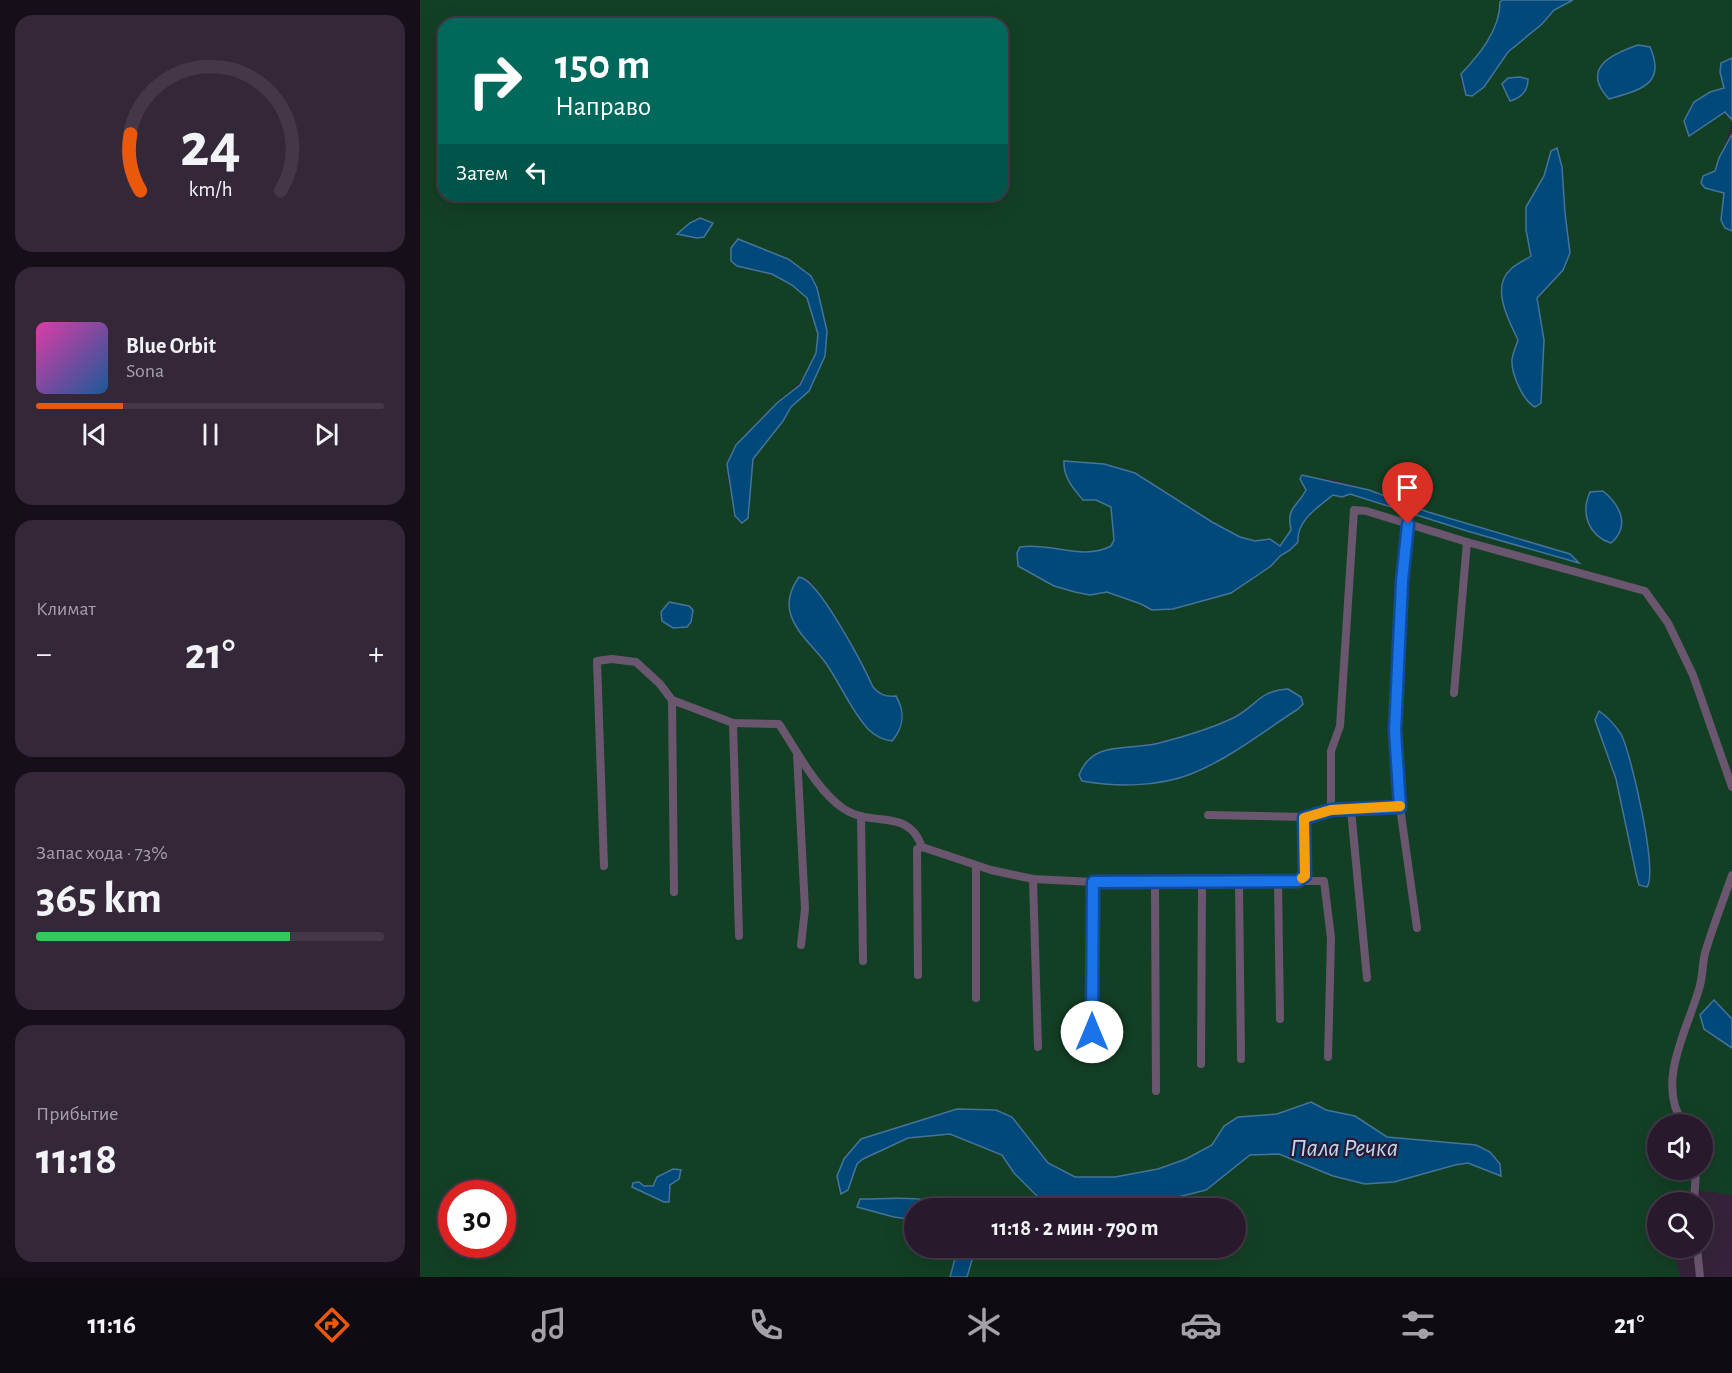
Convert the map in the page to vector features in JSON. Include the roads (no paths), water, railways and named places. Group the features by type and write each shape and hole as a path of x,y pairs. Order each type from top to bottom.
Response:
{"street":[{"path":"1331,810 1331,752 1340,726 1354,510 1366,511 1467,542 1645,591 1668,623 1693,675 1732,788"},
{"path":"1408,524 1402,581 1395,731 1400,807 1417,928"},
{"path":"1454,693 1467,542"},
{"path":"604,866 597,661 612,659 636,662 660,684 672,700 733,723 779,724 819,784 839,805 861,816 900,822 910,826 918,836 922,847"},
{"path":"672,700 675,892"},
{"path":"733,723 739,936"},
{"path":"797,751 805,909 801,945"},
{"path":"1208,815 1304,818 1331,810 1400,807"},
{"path":"1351,810 1367,978"},
{"path":"861,816 863,960"},
{"path":"1298,881 1305,876 1304,818"},
{"path":"918,975 917,849 922,847 976,866 1033,879 1155,883 1324,881 1331,938 1328,1057"},
{"path":"976,866 976,998"},
{"path":"1678,1114 1674,1106 1672,1086 1681,1036 1699,990 1704,955 1732,874"},
{"path":"1033,879 1038,1047"},
{"path":"1091,1056 1093,882"},
{"path":"1278,882 1280,1019"},
{"path":"1155,883 1156,1091"},
{"path":"1201,1064 1202,883"},
{"path":"1239,883 1241,1059"},
{"path":"1698,1258 1700,1277"}],"water":[{"path":"1503,0 1573,0 1554,10 1542,24 1508,52 1484,87 1472,96 1466,95 1461,74 1487,41 1496,22 1500,2"},
{"path":"1638,45 1650,47 1655,70 1652,78 1640,89 1609,99 1601,88 1598,79 1599,71 1610,58"},
{"path":"1732,58 1732,120 1725,112 1689,136 1684,121 1694,102 1710,92 1724,88 1720,72 1721,63"},
{"path":"1508,78 1528,79 1527,87 1521,96 1510,101 1502,84"},
{"path":"1732,134 1732,231 1725,228 1721,220 1724,193 1705,188 1701,183 1703,176 1715,171"},
{"path":"1557,148 1562,167 1570,253 1563,270 1537,298 1544,340 1541,403 1535,407 1530,404 1518,386 1513,371 1512,359 1518,340 1503,304 1502,285 1511,269 1531,256 1526,230 1526,207 1544,176 1551,151"},
{"path":"700,218 713,223 704,237 677,234 690,223"},
{"path":"738,239 788,259 811,276 817,288 827,331 825,356 809,391 791,407 783,421 753,459 748,518 742,523 735,516 727,464 736,445 777,403 800,385 816,353 818,334 807,298 792,285 772,274 737,266 731,261 731,248"},
{"path":"1064,461 1104,464 1135,473 1240,537 1255,541 1270,539 1280,546 1291,530 1291,512 1306,490 1300,479 1302,475 1369,490 1428,512 1570,554 1579,563 1350,494 1342,497 1333,495 1304,521 1298,534 1298,542 1290,550 1231,593 1173,609 1152,610 1107,592 1090,595 1054,586 1018,566 1017,553 1020,547 1089,552 1111,546 1114,540 1111,507 1096,500 1083,500 1067,477"},
{"path":"1603,491 1614,503 1621,516 1621,530 1611,543 1603,540 1592,530 1586,516 1590,492"},
{"path":"799,577 807,581 828,607 851,644 873,687 883,695 896,696 901,707 902,719 899,730 892,741 879,737 868,729 825,662 792,619 789,602 792,589"},
{"path":"669,602 689,606 693,610 691,622 687,627 673,628 662,621 661,612"},
{"path":"1288,689 1301,697 1303,704 1298,709 1233,753 1191,774 1151,784 1123,785 1082,781 1079,775 1085,763 1104,751 1151,745 1199,732 1233,718 1270,693"},
{"path":"1599,711 1621,734 1631,764 1642,812 1649,859 1647,887 1639,885 1637,878 1616,779 1595,720"},
{"path":"1714,1000 1732,1019 1732,1048 1704,1029 1700,1015"},
{"name":"Пала Речка","path":"1311,1102 1326,1110 1355,1116 1387,1137 1476,1145 1490,1152 1500,1164 1501,1176 1468,1163 1394,1182 1365,1184 1333,1176 1279,1154 1250,1155 1206,1190 1174,1198 1039,1198 1014,1173 1002,1155 950,1134 908,1138 863,1159 857,1164 848,1190 841,1194 837,1176 844,1159 861,1139 957,1109 996,1110 1012,1117 1048,1163 1075,1177 1115,1177 1158,1169 1186,1159 1212,1145 1224,1126 1238,1117 1277,1114"},
{"path":"673,1169 681,1170 679,1179 670,1185 669,1202 664,1202 632,1187 633,1183 639,1182 644,1186 653,1186 657,1177"},
{"path":"904,1198 904,1218 894,1217 857,1207 860,1199"},
{"path":"955,1258 972,1258 967,1277 950,1277"}]}
